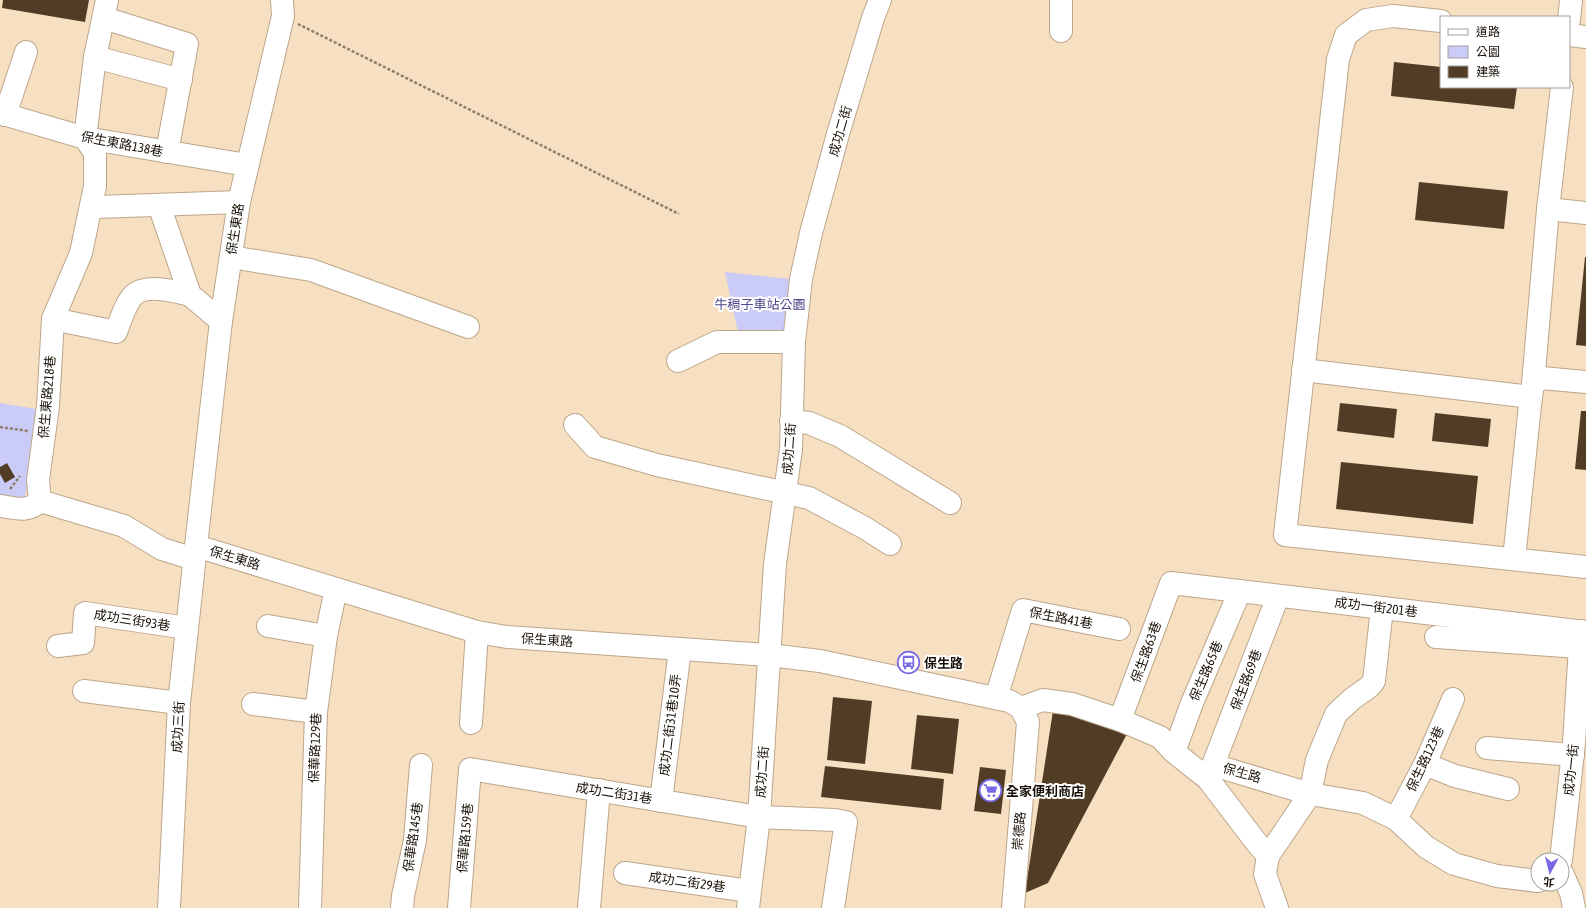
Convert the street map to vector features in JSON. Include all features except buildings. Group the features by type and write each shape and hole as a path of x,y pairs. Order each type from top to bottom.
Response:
{"street":[{"name":"成功二街","path":"749,900 759,817 775,564 791,450 794,342 801,279 811,233 838,134 873,18 880,0"},
{"path":"1061,0 1061,31"},
{"path":"1569,16 1571,0"},
{"name":"保生東路","path":"282,8 239,202 221,321 195,553 336,589 477,632 507,637 769,655"},
{"path":"85,138 95,58 105,9 187,44 167,152"},
{"path":"1440,21 1394,16 1366,20 1346,34 1338,59 1285,534 1586,567"},
{"path":"1570,35 1586,37"},
{"path":"3,114 26,52"},
{"path":"95,58 181,80"},
{"path":"1514,559 1532,391 1548,209 1562,88"},
{"name":"保生東路138巷","path":"3,114 85,138 247,165"},
{"name":"保生東路218巷","path":"40,501 38,480 48,406 53,319 81,253 95,186 95,154 85,138"},
{"path":"91,209 97,207 239,202"},
{"path":"159,205 190,295"},
{"path":"1548,209 1586,213"},
{"path":"231,257 311,270 468,328"},
{"path":"53,319 116,332 128,304 135,294 146,288 190,295 221,321"},
{"path":"678,361 717,342 794,342"},
{"path":"1303,370 1532,391"},
{"path":"1532,391 1542,378 1586,382"},
{"path":"791,421 809,423 840,436 950,503"},
{"path":"575,425 595,447 657,465 809,498 865,528 890,544"},
{"path":"0,506 28,509 35,507 40,501 124,526 162,549 195,553"},
{"name":"成功三街","path":"169,908 179,703 195,553"},
{"name":"成功一街201巷","path":"1171,583 1382,608 1583,637"},
{"name":"保生路63巷","path":"1120,720 1171,583"},
{"name":"保華路129巷","path":"310,908 316,712 326,636 336,589"},
{"name":"保生路65巷","path":"1174,752 1192,703 1240,591"},
{"name":"保生路69巷","path":"1211,772 1278,596"},
{"path":"1276,908 1265,874 1268,856 1310,794 1317,760 1336,714 1352,699 1369,687 1374,681 1382,608"},
{"name":"保生路41巷","path":"996,698 1023,610 1119,629"},
{"name":"成功三街93巷","path":"58,646 83,643 85,613 187,628"},
{"path":"268,626 326,636"},
{"path":"471,723 477,632"},
{"path":"1436,637 1583,637"},
{"name":"成功一街","path":"1562,852 1573,755 1583,637"},
{"name":"成功二街31巷10弄","path":"661,800 680,649"},
{"path":"769,655 820,661 996,698 1009,701 1021,708"},
{"path":"84,691 179,703"},
{"name":"保生路123巷","path":"1396,819 1425,764 1453,699"},
{"name":"保生路","path":"1021,708 1043,700 1072,704 1120,720 1160,737 1174,752 1211,772 1310,794 1363,803 1396,819 1426,847 1454,864 1497,876 1530,881"},
{"path":"253,704 316,712"},
{"name":"崇德路","path":"1013,908 1028,722 1021,708"},
{"path":"1487,748 1573,755"},
{"path":"1425,764 1455,776 1508,789"},
{"name":"保華路145巷","path":"402,908 403,896 415,840 421,765"},
{"name":"成功二街31巷","path":"470,769 759,817 836,820 846,822 833,908"},
{"name":"保華路159巷","path":"459,908 470,769"},
{"path":"1211,772 1256,842 1268,856"},
{"path":"589,908 599,790"},
{"name":"成功二街29巷","path":"624,873 749,900"}],"path":[{"path":"282,8 679,214"},
{"path":"0,427 44,433"}],"green space":[{"name":"牛稠子車站公園","path":"725,272 790,279 785,338 739,337"},
{"path":"0,403 36,409 26,492 23,500 0,503"}],"place":[{"name":"保生路","path":"908,663"},
{"name":"全家便利商店","path":"990,791"}]}
